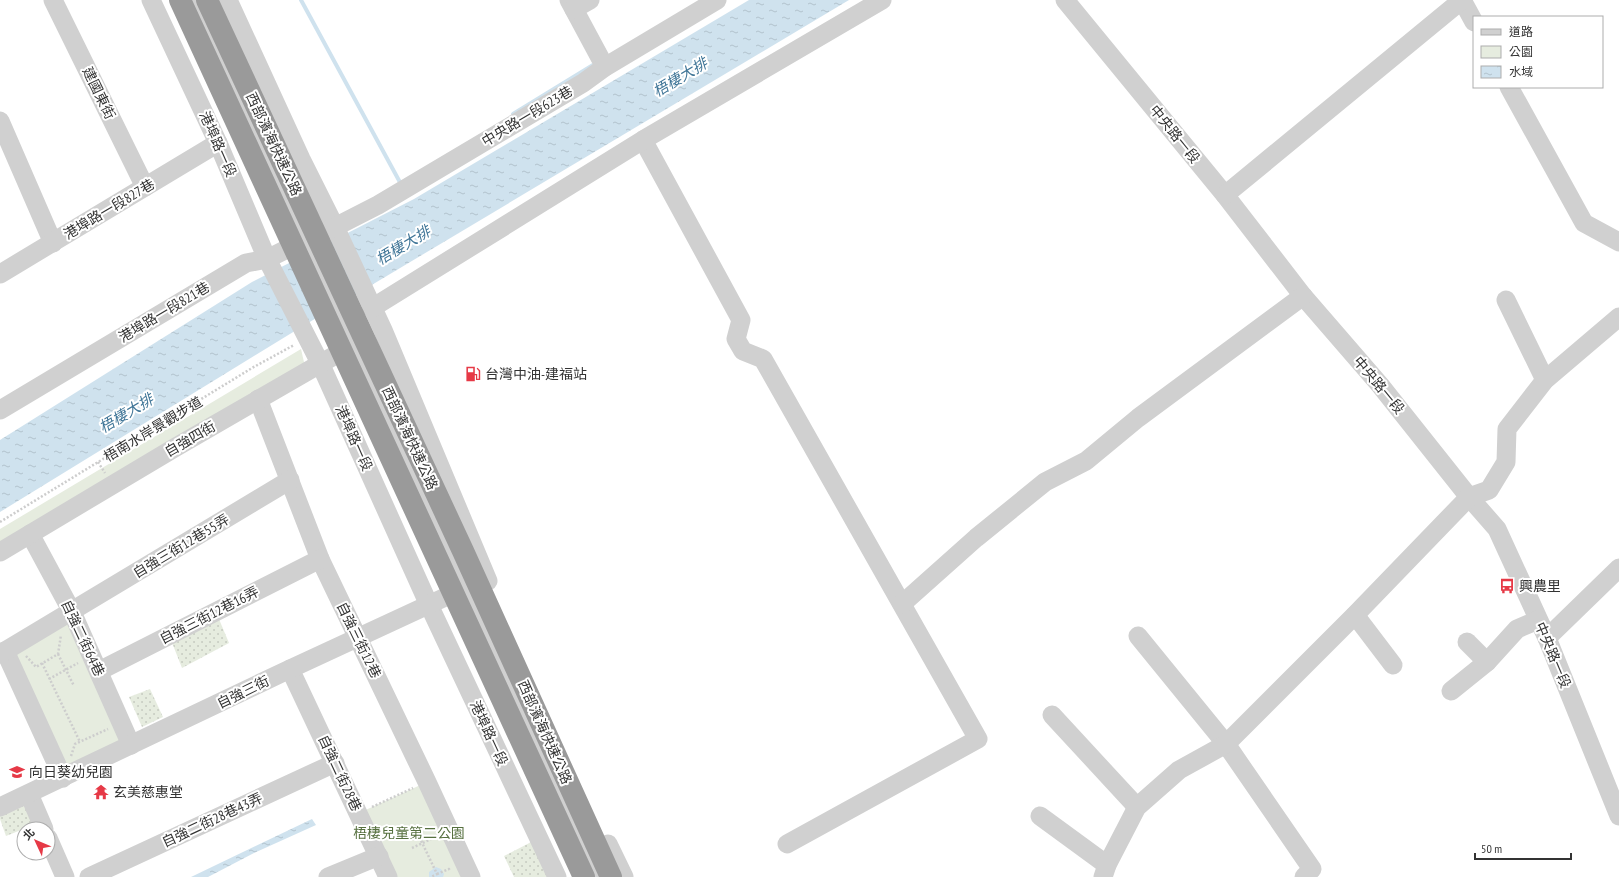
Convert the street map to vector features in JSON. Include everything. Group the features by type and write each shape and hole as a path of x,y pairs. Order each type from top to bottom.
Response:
{"highway":[{"path":"168,0 369,444 418,532 442,566"},
{"name":"西部濱海快速公路","path":"180,0 442,566 600,874"},
{"name":"西部濱海快速公路","path":"207,0 463,551 600,874"},
{"path":"218,0 440,481 455,517 463,551"}],"street":[{"name":"建國東街","path":"53,0 145,187"},
{"name":"港埠路一段","path":"151,0 218,143 266,259 320,363 429,605 557,877"},
{"path":"194,0 600,874"},
{"path":"228,0 301,159 383,330 487,578 600,874"},
{"name":"中央路一段623巷","path":"335,228 385,201 583,83 605,67 717,0"},
{"path":"372,308 644,140 882,0"},
{"name":"中央路一段","path":"1065,0 1225,195 1303,296 1380,385 1497,529 1547,638 1619,816"},
{"path":"1225,195 1462,0 1473,20"},
{"path":"578,3 605,67"},
{"path":"1511,88 1584,223 1619,242"},
{"path":"0,121 53,242"},
{"path":"644,140 741,320 736,339 742,350 763,359 978,739 787,844"},
{"name":"港埠路一段827巷","path":"0,274 218,143"},
{"name":"港埠路一段821巷","path":"0,410 246,263 266,259 305,240 335,228"},
{"path":"902,604 976,538 1045,482 1086,461 1138,418 1303,296"},
{"path":"1506,300 1545,380"},
{"path":"1040,816 1105,871 1137,807 1178,770 1226,744 1355,615 1469,496 1489,490 1506,462 1507,429 1545,380 1619,317"},
{"name":"自強四街","path":"0,552 320,363 383,330"},
{"name":"自強三街12巷","path":"258,400 320,559 471,877"},
{"name":"自強三街12巷55弄","path":"9,653 72,612 290,480"},
{"name":"自強二街64巷","path":"30,534 72,612 131,745"},
{"name":"自強三街12巷16弄","path":"99,671 320,559"},
{"path":"1547,638 1619,568"},
{"name":"自強三街","path":"0,807 64,778 290,669 487,578"},
{"path":"1355,615 1394,665"},
{"path":"1451,691 1487,662 1517,629 1538,620"},
{"path":"1138,636 1226,744 1312,869 1304,877"},
{"path":"1467,642 1487,662"},
{"path":"9,653 64,778"},
{"name":"自強二街28巷","path":"290,669 388,877"},
{"path":"1052,715 1137,807"},
{"name":"自強二街28巷43弄","path":"89,877 335,763"},
{"path":"29,794 41,821"},
{"path":"56,856 65,877"},
{"path":"328,877 379,856"}],"path":[{"name":"梧南水岸景觀步道","path":"0,522 252,368 308,338"},
{"path":"62,630 58,654 74,686"},
{"path":"9,653 36,666 58,654"},
{"path":"49,679 78,663"},
{"path":"42,664 80,742"},
{"path":"71,757 75,744 108,729 115,731"},
{"path":"359,813 427,782"},
{"path":"416,830 437,874"},
{"path":"412,848 431,839"},
{"path":"431,877 449,869 451,873"}],"green space":[{"path":"301,349 306,371 0,549 0,529"},
{"path":"72,612 131,745 63,778 5,651"},
{"path":"216,612 229,643 182,668 169,635"},
{"path":"150,689 163,717 142,727 129,697"},
{"name":"梧棲兒童第二公園","path":"427,782 470,877 387,877 359,813"},
{"path":"29,794 41,821 16,821 16,832 6,836 0,819 0,807"},
{"path":"539,838 557,877 514,877 504,856"}],"water":[{"name":"梧棲大排","path":"749,0 849,0 303,326 0,512 0,440 252,282 414,199"},
{"path":"312,819 316,825 254,853 208,877 191,877"},
{"path":"436,867 441,869 444,874 443,877 429,877 429,872"}],"waterway":[{"path":"301,0 402,186"},
{"path":"513,114 593,65"}],"place":[{"name":"台灣中油-建福站","path":"473,374"},
{"name":"興農里","path":"1507,586"},
{"name":"向日葵幼兒園","path":"17,772"},
{"name":"玄美慈惠堂","path":"101,792"}]}
